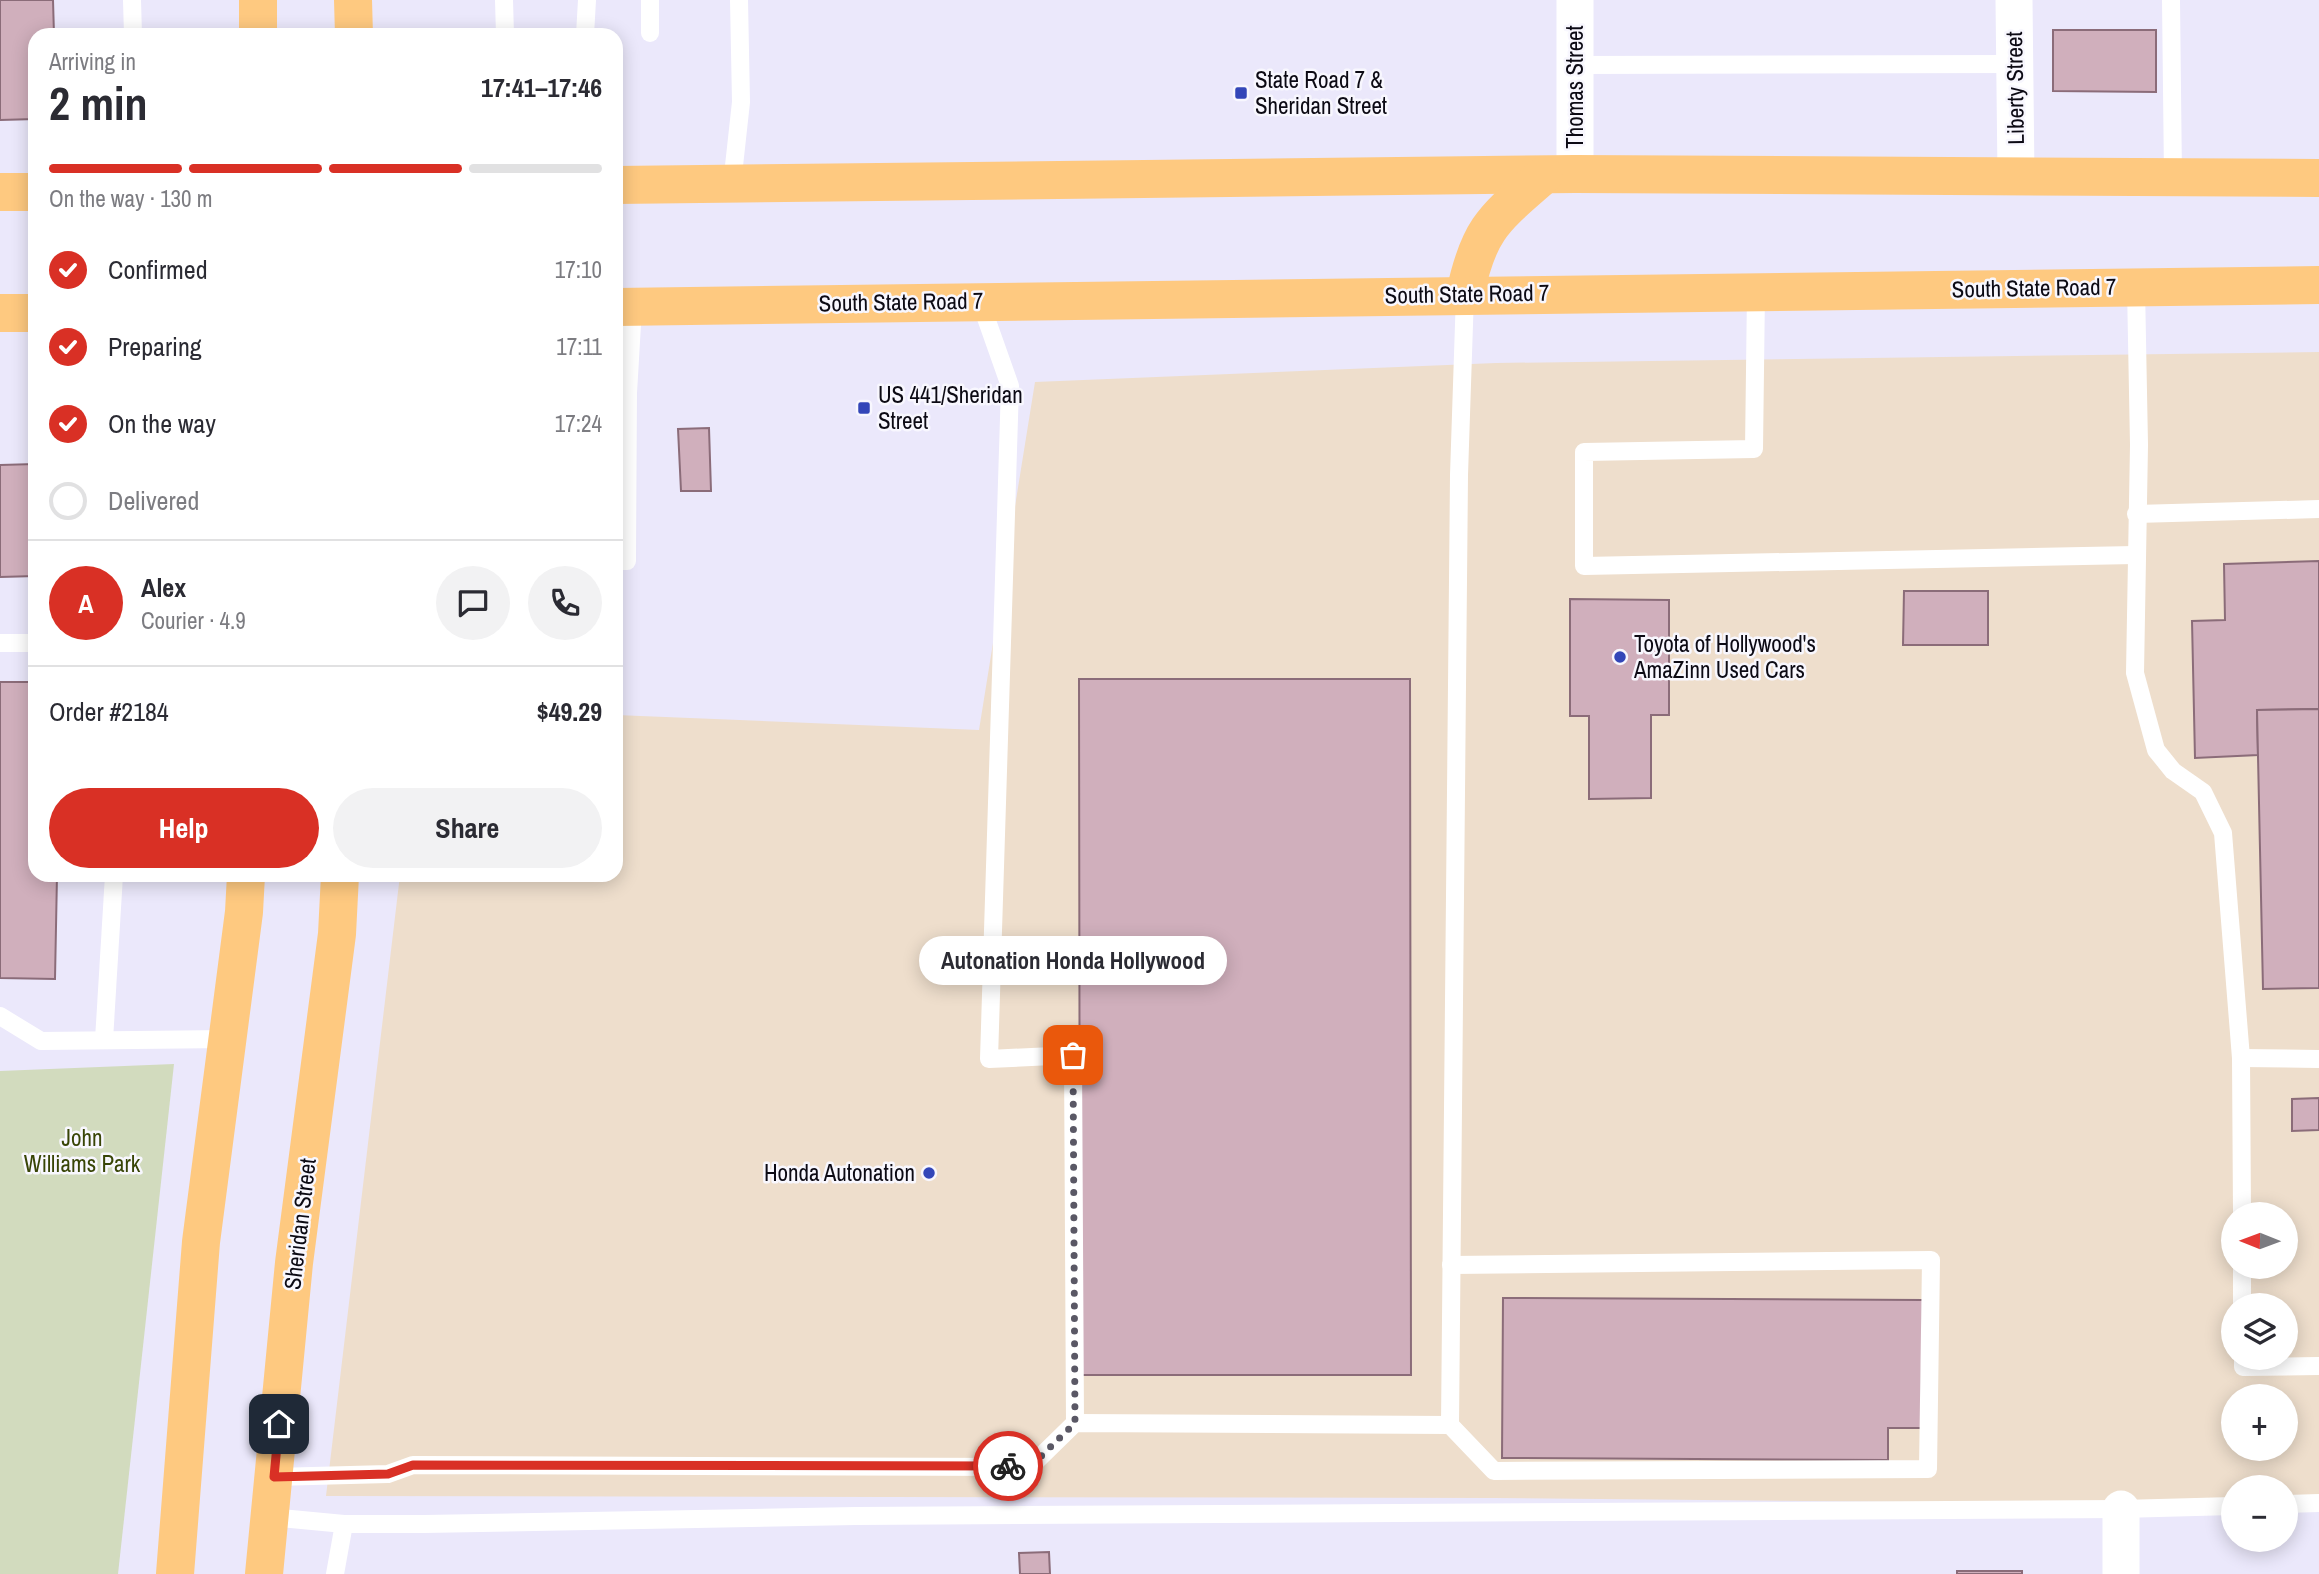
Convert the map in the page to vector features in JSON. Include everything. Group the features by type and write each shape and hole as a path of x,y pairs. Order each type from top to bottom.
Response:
{"main road":[{"path":"258,0 258,28"},
{"path":"354,0 354,28"},
{"path":"1465,294 1473,254 1490,223 1559,174"},
{"path":"623,185 1559,174 2319,178"},
{"path":"0,192 28,192"},
{"name":"South State Road 7","path":"624,307 2319,285"},
{"path":"0,313 28,313"},
{"path":"175,1574 201,1242 245,882"},
{"name":"Sheridan Street","path":"264,1574 294,1263 337,934 340,882"}],"street":[{"name":"Thomas Street","path":"1559,174 1576,65 1575,0"},
{"name":"Liberty Street","path":"2014,0 2016,176"},
{"path":"2121,1509 2121,1574"}],"lane":[{"path":"132,0 133,28"},
{"path":"504,0 505,28"},
{"path":"585,28 587,0"},
{"path":"650,0 650,33"},
{"path":"732,184 741,102 739,0"},
{"path":"2171,0 2173,177"},
{"path":"1576,65 2014,64"},
{"path":"2136,287 2139,445 2135,673 2155,750 2173,771 2203,792 2223,833 2241,1058 2242,1202"},
{"path":"1756,291 1754,449 1584,452 1584,566 2135,555"},
{"path":"1451,1265 1931,1260 1928,1469 1494,1471 1450,1424 1451,1265 1458,475 1465,294"},
{"path":"980,301 1010,386 989,1059 1073,1055 1075,1423"},
{"path":"623,350 624,307"},
{"path":"2136,514 2319,509"},
{"path":"623,518 627,561 623,561"},
{"path":"0,643 28,643"},
{"path":"104,1040 114,882"},
{"path":"0,1016 41,1041 228,1039"},
{"path":"2241,1058 2319,1059"},
{"path":"2298,1366 2319,1366"},
{"path":"274,1477 388,1474 413,1465 1031,1466 1075,1423 1450,1424"},
{"path":"2298,1504 2319,1503"},
{"path":"270,1517 344,1524 870,1516 2221,1506"},
{"path":"335,1574 344,1524"}],"shaded area":[{"path":"2319,352 2319,1506 2298,1506 2298,1475 2221,1475 2221,1505 1494,1498 326,1496 399,882 623,882 623,715 979,730 1035,382 1496,363"}],"green space":[{"name":"John Williams Park","path":"174,1064 118,1574 0,1574 0,1071"}],"building":[{"path":"0,0 53,0 54,28 28,28 28,119 0,120"},
{"path":"2053,30 2156,30 2156,92 2053,91"},
{"path":"709,428 711,491 681,491 678,429"},
{"path":"28,464 28,576 0,577 0,465"},
{"path":"2319,561 2319,709 2257,710 2258,755 2195,758 2192,621 2225,620 2224,564"},
{"path":"1904,591 1988,591 1988,645 1903,645"},
{"name":"Toyota of Hollywood's AmaZinn Used Cars","path":"1570,599 1669,600 1669,715 1651,715 1651,798 1589,799 1589,716 1570,716"},
{"path":"1079,679 1410,679 1411,1375 1080,1375"},
{"path":"0,682 28,682 28,882 57,882 55,979 0,978"},
{"path":"2319,709 2319,988 2263,989 2257,710"},
{"path":"2319,1098 2319,1130 2292,1131 2292,1099"},
{"path":"1503,1298 1923,1300 1921,1428 1888,1428 1888,1460 1502,1458"},
{"path":"1049,1552 1050,1574 1020,1574 1019,1553"},
{"path":"1957,1571 2022,1571 2022,1574 1957,1574"}],"way so far":[{"path":"1008,1466 1031,1466 1075,1423 1073,1055"}],"place":[{"name":"State Road 7 & Sheridan Street","path":"1241,93"},
{"name":"US 441/Sheridan Street","path":"864,408"},
{"name":"Toyota of Hollywood's AmaZinn Used Cars","path":"1620,657"},
{"name":"Autonation Honda Hollywood","path":"1073,1055"},
{"name":"Honda Autonation","path":"929,1173"}],"route":[{"path":"279,1424 274,1477 388,1474 413,1465 1008,1466"}]}
